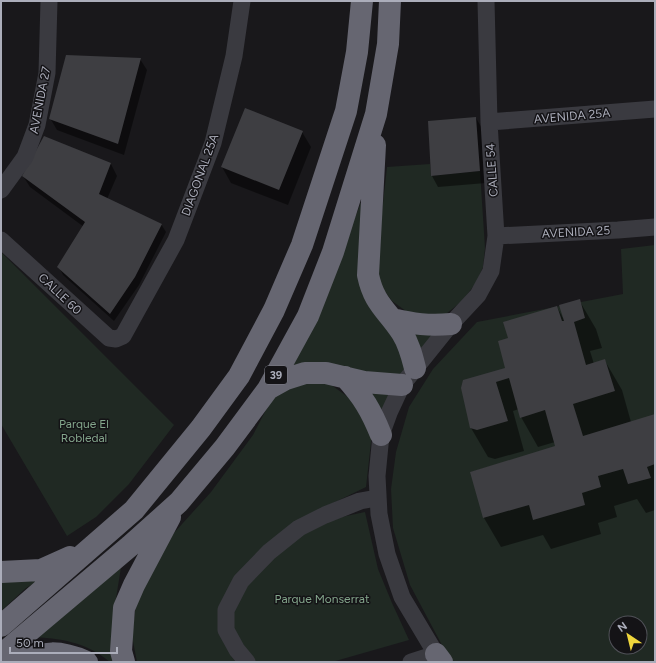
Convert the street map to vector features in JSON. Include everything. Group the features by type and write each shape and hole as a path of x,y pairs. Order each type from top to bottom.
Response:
{"highway":[{"path":"1,626 134,510 201,428 239,376 274,310 302,245 346,111 357,52 362,1"},
{"name":"39","path":"1,654 124,551 178,502 225,447 268,389 308,316 333,252 376,114 388,44 390,1"},
{"path":"376,114 368,275 371,289 378,303 403,334 411,350 415,368"},
{"path":"392,319 432,326 451,324"},
{"path":"268,389 286,379 305,373 326,373 370,383 402,385"},
{"path":"345,377 360,394 381,435"},
{"path":"124,662 121,651 124,608 134,585 178,502"},
{"path":"1,572 42,570 70,558 134,510"},
{"path":"17,662 34,655 54,653 70,655 87,662"}],"street":[{"name":"AVENIDA 27","path":"1,190 25,157 37,125 47,73 50,1"},
{"name":"DIAGONAL 25A","path":"122,336 176,240 214,143 234,56 242,1"},
{"name":"CALLE 54","path":"439,659 402,598 386,554 379,514 377,476 381,435 402,385 451,324 478,295 491,271 496,236 489,122 486,1"},
{"name":"AVENIDA 25A","path":"489,122 655,109"},
{"name":"AVENIDA 25","path":"496,236 618,230 655,226"},
{"name":"CALLE 60","path":"1,240 109,338 116,339 122,336"},
{"path":"242,656 226,630 226,610 241,581 269,552 299,528 325,515 360,501 378,498"},
{"path":"411,662 439,659"}],"green space":[{"path":"430,164 431,176 480,171 485,248 483,267 476,283 462,301 446,314 410,314 392,301 381,286 376,267 387,167"},
{"path":"368,185 364,233 407,369 403,378 283,369 324,295"},
{"path":"655,245 655,662 454,662 443,647 410,585 393,528 391,489 396,452 409,407 433,369 477,322 623,294 621,249"},
{"name":"Parque El Robledal","path":"1,252 174,425 129,484 96,517 67,536 1,424"},
{"path":"406,329 436,334 418,356"},
{"path":"296,382 330,384 352,400 372,433 366,487 325,507 225,595 231,656 236,662 137,662 132,636 136,603 154,555 211,492 253,435 269,404 280,391"},
{"path":"360,383 395,389 384,413"},
{"name":"Parque Monserrat","path":"365,512 378,569 409,640 332,662 254,662 233,628 231,611 250,582 265,565 302,533 332,519"},
{"path":"122,561 114,611 117,662 110,662 92,650 72,642 30,637"},
{"path":"1,578 43,578 26,588 1,611"}],"building":[{"path":"66,55 141,58 118,144 49,119"},
{"path":"245,108 303,131 279,190 221,167"},
{"path":"476,117 480,171 431,176 428,121"},
{"path":"44,136 111,163 99,194 162,224 135,277 110,314 57,267 85,222 22,176"},
{"path":"580,299 585,318 574,322 586,365 605,359 615,391 573,404 583,436 655,414 655,464 647,467 651,478 628,484 623,469 598,476 601,487 582,493 585,505 533,520 529,505 483,518 470,472 555,446 545,410 520,418 509,378 496,382 508,421 477,430 470,428 461,388 463,380 505,368 498,341 508,338 503,322 557,306 562,321 564,321 559,305"}]}
